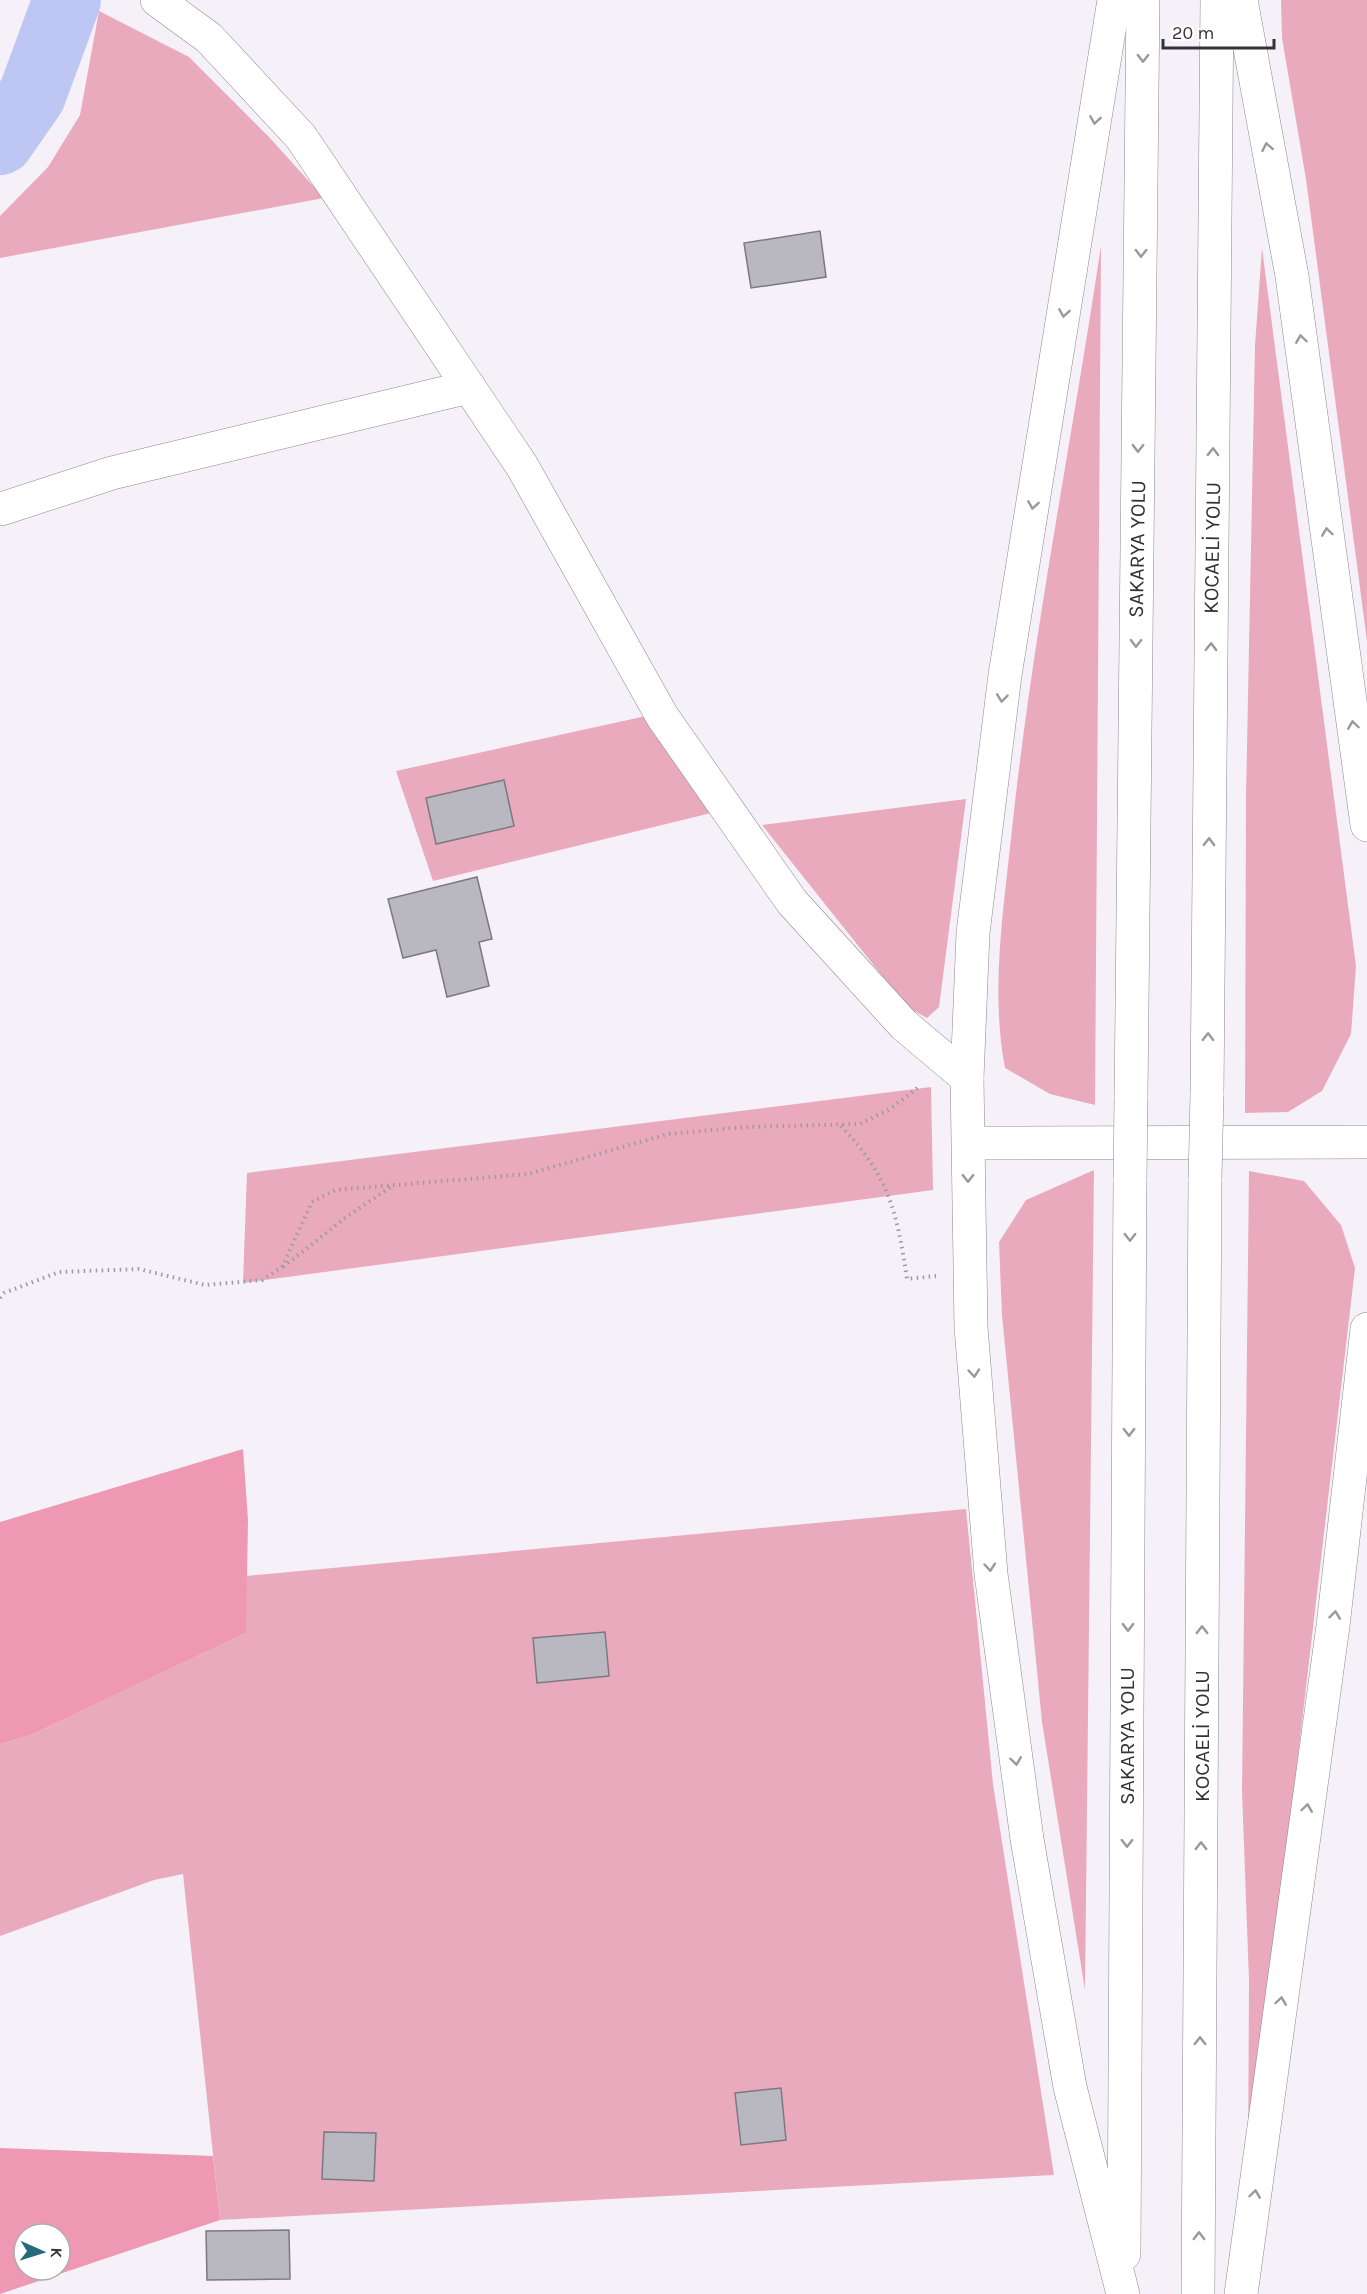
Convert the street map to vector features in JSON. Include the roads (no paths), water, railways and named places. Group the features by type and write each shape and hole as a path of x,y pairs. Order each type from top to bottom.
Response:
{"main road":[{"path":"157,0 208,38 301,137 522,466 662,716 792,902 904,1025 958,1070"},
{"path":"1114,0 1005,675 958,1070 969,1143 971,1327 991,1574 1027,1839 1070,2088 1123,2294"},
{"name":"SAKARYA YOLU","path":"1123,2294 1130,1179 1143,0"},
{"name":"KOCAELİ YOLU","path":"1198,2294 1205,1178 1217,0"},
{"path":"1241,0 1292,276 1367,825"},
{"path":"0,512 112,473 469,387"},
{"path":"969,1143 1367,1142"},
{"path":"1241,2294 1333,1626 1367,1329"}],"waterway":[{"path":"0,141 32,95 67,0"}]}
